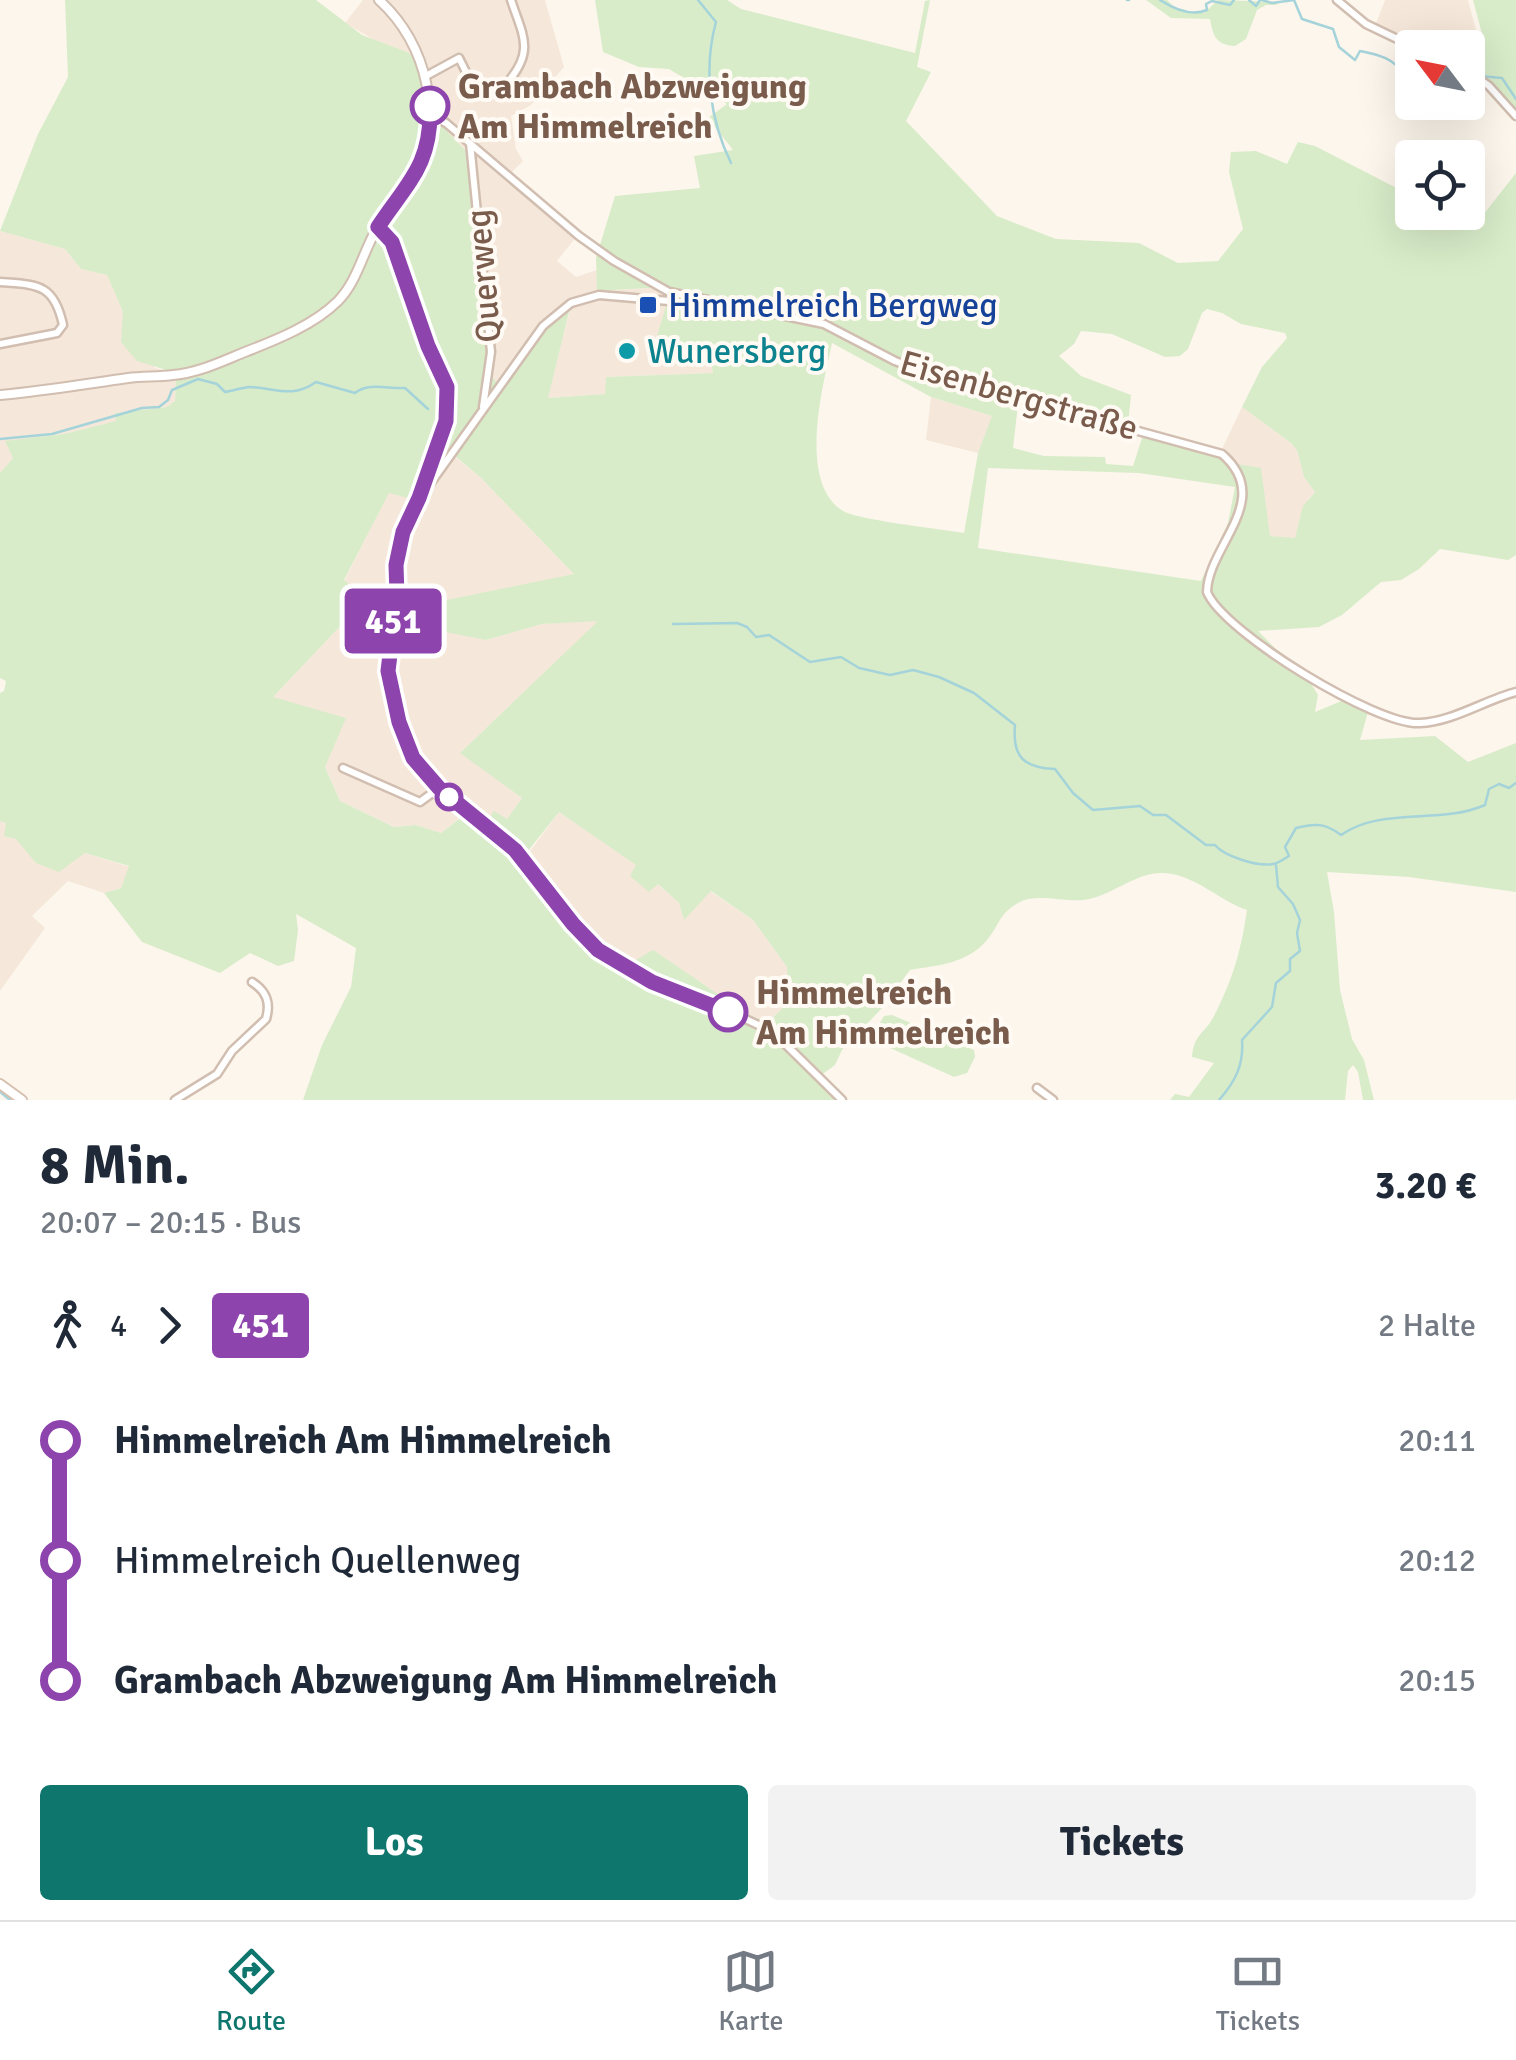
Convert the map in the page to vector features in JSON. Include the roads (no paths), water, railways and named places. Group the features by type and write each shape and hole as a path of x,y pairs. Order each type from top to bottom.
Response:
{"street":[{"path":"0,394 177,375 248,352 320,316 342,297 378,227 412,183 422,160 430,115 426,76 402,28 379,0"},
{"path":"426,76 459,58 473,86 506,83 526,53 511,0"},
{"path":"1337,0 1366,24 1395,38"},
{"path":"1485,84 1516,116"},
{"name":"Eisenbergstraße","path":"430,115 446,123 579,236 624,267 674,294 814,320 918,370 1222,454 1238,474 1240,502 1232,533 1210,573 1207,592 1220,613 1298,672 1387,714 1418,724 1516,692"},
{"name":"Querweg","path":"470,143 492,352 483,409"},
{"path":"378,227 392,242 428,346 447,387 446,421 419,498"},
{"path":"0,282 38,285 49,290 63,325 57,333 0,344"},
{"path":"674,294 669,302 599,295 571,303 544,326 410,514 399,547 388,671 399,722 413,758 439,788 515,850 598,950 652,982 773,1032 842,1100"},
{"path":"343,768 420,802 439,788"},
{"path":"175,1100 217,1074 232,1051 266,1019 268,1002 264,992 252,982"},
{"path":"0,1084 22,1100"},
{"path":"1037,1088 1052,1100"}],"waterway":[{"path":"698,0 716,22 709,76 718,129 731,163"},
{"path":"1160,0 1195,13 1207,10 1206,4 1212,1 1230,5 1234,0"},
{"path":"1249,0 1256,6 1260,0"},
{"path":"1262,0 1294,0 1302,19 1333,29 1339,47 1355,60 1360,51 1395,65"},
{"path":"1485,77 1502,78 1516,99"},
{"path":"0,439 52,434 142,408 159,407 172,390 198,379 217,384 225,392 250,387 291,391 316,382 355,393 372,387 405,388 428,409"},
{"path":"673,624 737,623 756,637 769,635 810,662 841,657 859,668 890,675 913,670 939,677 974,693 1015,725 1016,745 1022,759 1055,769 1073,793 1093,810 1140,806 1153,815 1166,815 1206,845 1215,845 1233,857 1258,864 1275,863 1289,856 1285,847 1296,828 1320,825 1341,835 1375,821 1468,811 1485,805 1489,789 1499,784 1509,788 1516,783"},
{"path":"1219,1100 1237,1073 1242,1040 1272,1007 1276,983 1290,971 1290,959 1300,951 1300,920 1293,904 1278,887 1276,865"},
{"path":"0,1092 10,1100"}],"place":[{"name":"Grambach Abzweigung Am Himmelreich","path":"430,106"},
{"name":"Himmelreich Bergweg","path":"648,305"},
{"name":"Wunersberg","path":"627,351"},
{"name":"Himmelreich Am Himmelreich","path":"728,1012"}]}
